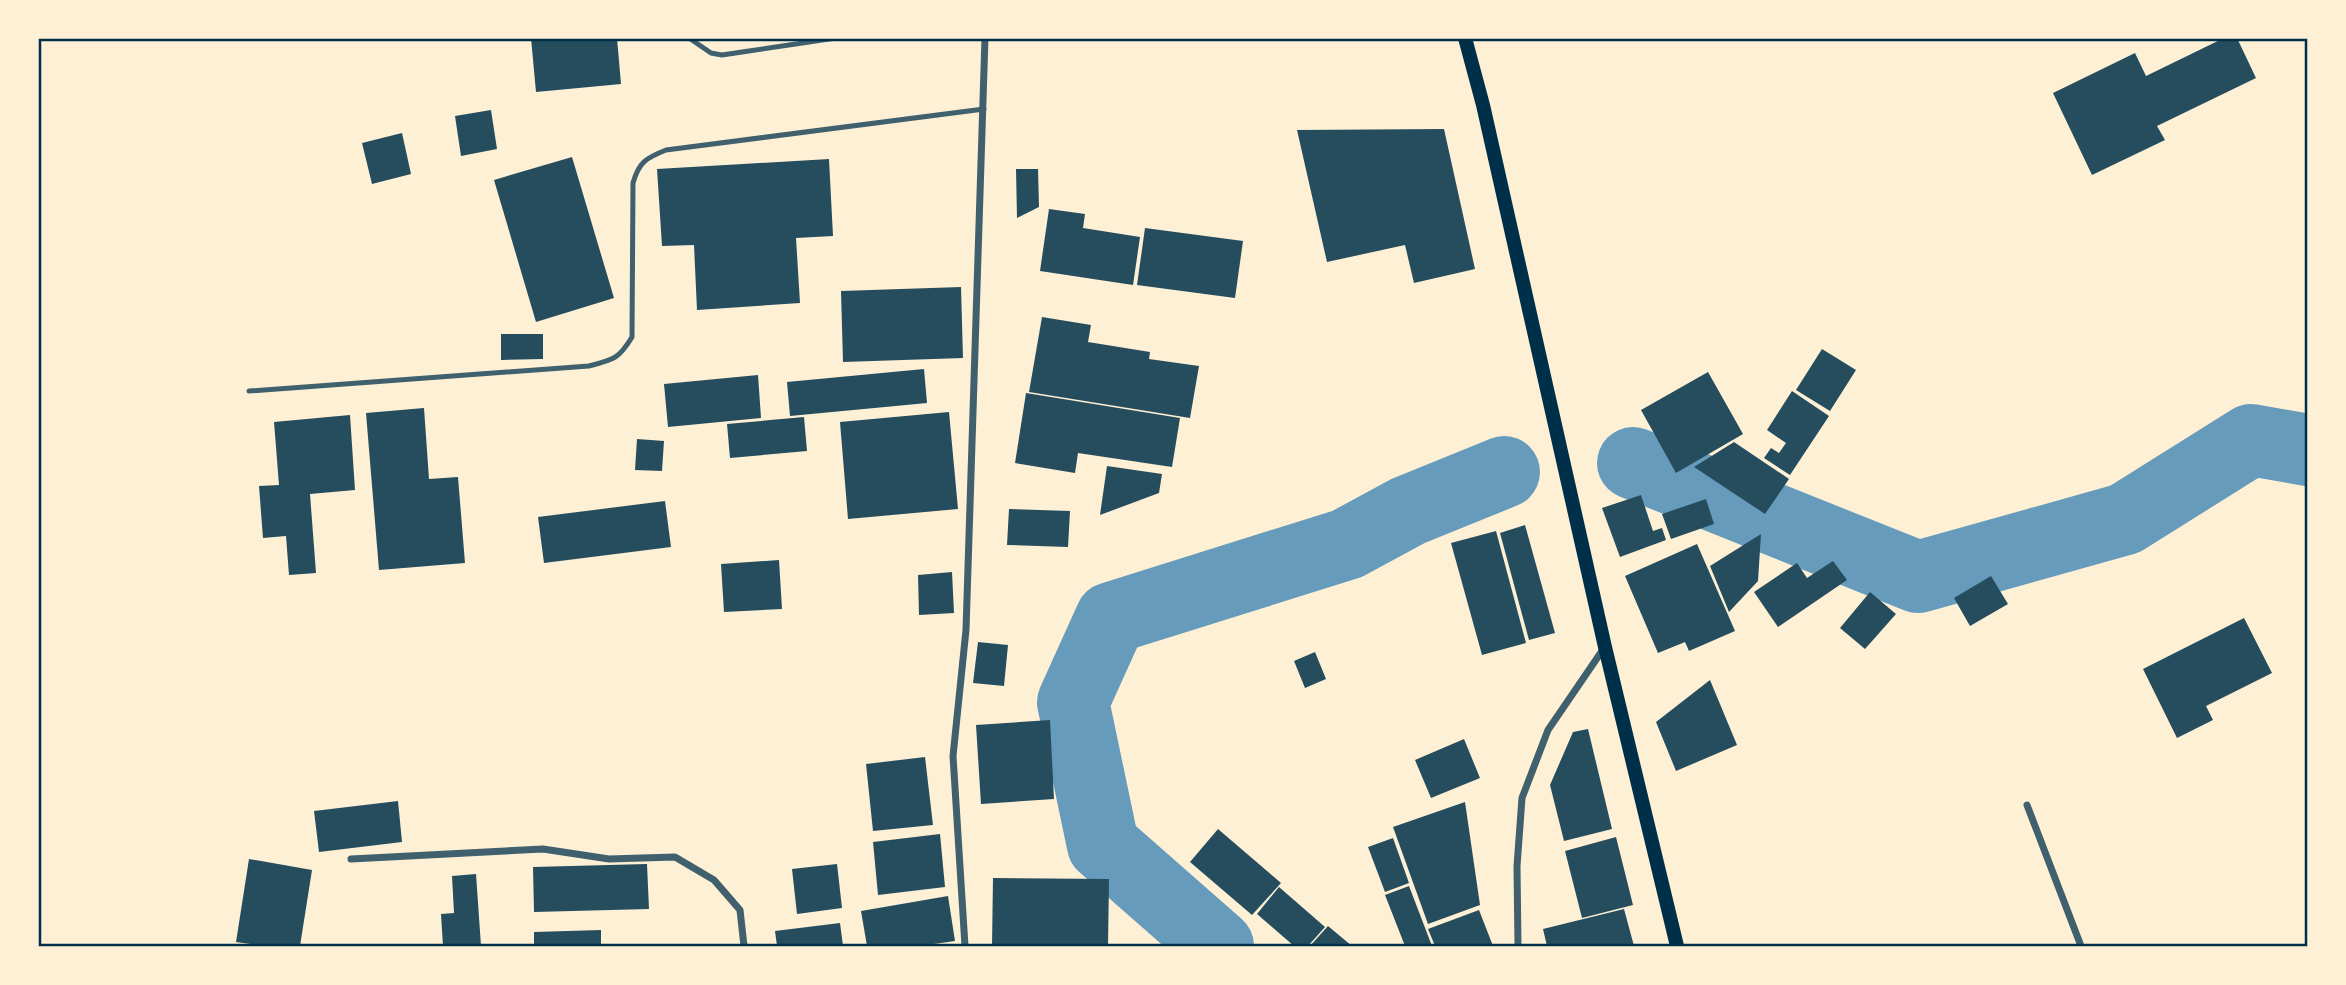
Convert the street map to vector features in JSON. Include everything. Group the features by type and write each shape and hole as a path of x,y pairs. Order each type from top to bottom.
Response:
{"main road":[{"path":"1465,38 1483,105 1605,648 1676,947"}],"street":[{"path":"965,947 953,756 966,630 986,39"},
{"path":"1518,947 1517,866 1522,798 1548,730 1605,648"},
{"path":"2027,805 2081,947"},
{"path":"351,859 543,849 609,859 675,857 714,880 740,910 744,947"}],"lane":[{"path":"688,38 711,53 722,55 836,38"},
{"path":"249,391 589,366 610,360 623,352 632,337 633,183 638,166 651,156 666,150 984,109"}],"building":[{"path":"531,38 617,38 621,84 536,92"},
{"path":"2224,38 2237,38 2256,78 2157,126 2165,140 2092,175 2053,93 2135,53 2146,76"},
{"path":"491,110 497,149 461,156 455,116"},
{"path":"1444,129 1475,269 1414,283 1405,245 1327,262 1297,130"},
{"path":"402,133 411,174 372,184 362,143"},
{"path":"572,157 614,298 536,322 494,180"},
{"path":"829,159 833,236 796,238 800,303 697,310 694,245 662,246 657,169"},
{"path":"1016,169 1038,169 1039,207 1017,218"},
{"path":"1049,209 1085,214 1083,228 1140,237 1133,285 1040,271"},
{"path":"1145,228 1243,241 1235,298 1137,285"},
{"path":"961,287 963,358 843,362 841,291"},
{"path":"1042,317 1091,325 1088,342 1150,352 1149,359 1199,366 1190,418 1029,392"},
{"path":"501,334 543,334 543,359 501,360"},
{"path":"1822,349 1856,370 1830,411 1796,390"},
{"path":"924,369 927,403 790,416 787,382"},
{"path":"1708,372 1743,434 1676,473 1641,410"},
{"path":"758,375 761,418 668,427 664,384"},
{"path":"1792,391 1829,416 1790,475 1764,458 1771,448 1779,453 1786,443 1767,430"},
{"path":"1026,393 1180,418 1172,467 1078,453 1075,473 1015,463"},
{"path":"424,408 429,479 458,477 465,563 379,570 366,413"},
{"path":"949,412 958,509 848,519 840,422"},
{"path":"350,415 355,490 310,494 316,573 289,575 286,536 263,538 259,486 279,485 274,422"},
{"path":"804,417 807,451 730,458 727,424"},
{"path":"637,439 664,441 662,471 635,470"},
{"path":"1734,442 1789,479 1765,514 1694,467"},
{"path":"1107,466 1162,474 1159,493 1100,515"},
{"path":"1641,495 1653,531 1662,528 1666,540 1620,557 1602,508"},
{"path":"1706,499 1714,524 1671,539 1662,514"},
{"path":"665,501 671,547 544,563 538,517"},
{"path":"1009,509 1070,511 1068,547 1007,545"},
{"path":"1525,525 1555,633 1529,640 1500,533"},
{"path":"1496,531 1526,643 1482,655 1451,543"},
{"path":"1761,534 1758,581 1729,612 1710,566"},
{"path":"1697,544 1735,631 1689,651 1685,642 1658,653 1625,576"},
{"path":"779,560 782,609 724,612 721,564"},
{"path":"1833,561 1847,580 1778,627 1754,592 1797,563 1807,578"},
{"path":"952,572 954,613 919,615 918,575"},
{"path":"1991,576 2008,604 1970,626 1954,598"},
{"path":"1870,592 1896,614 1865,649 1840,628"},
{"path":"2244,618 2272,673 2206,706 2213,720 2177,738 2143,669"},
{"path":"978,642 1008,645 1004,686 973,683"},
{"path":"1315,652 1326,679 1305,688 1294,661"},
{"path":"1710,680 1737,745 1676,771 1656,722"},
{"path":"1050,720 1054,799 981,804 976,725"},
{"path":"1588,729 1612,829 1564,841 1550,785 1573,732"},
{"path":"1464,739 1480,778 1431,798 1415,760"},
{"path":"925,757 933,825 873,831 866,764"},
{"path":"398,801 402,842 319,852 314,811"},
{"path":"1465,802 1480,905 1428,924 1393,827"},
{"path":"1218,829 1281,883 1252,915 1190,862"},
{"path":"940,834 945,887 878,895 873,842"},
{"path":"1616,837 1633,905 1582,918 1565,851"},
{"path":"1393,838 1409,883 1385,892 1368,847"},
{"path":"249,859 312,870 300,946 264,946 236,942"},
{"path":"647,864 649,909 534,912 533,867"},
{"path":"837,864 842,908 797,914 792,869"},
{"path":"476,874 481,946 443,946 441,914 454,913 452,876"},
{"path":"993,878 1109,879 1108,946 992,946"},
{"path":"1409,886 1432,946 1405,946 1385,895"},
{"path":"1279,887 1325,927 1308,946 1294,946 1257,914"},
{"path":"948,896 955,941 920,946 867,946 861,911"},
{"path":"1624,909 1634,946 1547,946 1543,929"},
{"path":"1479,910 1493,946 1435,946 1428,929"},
{"path":"840,923 843,946 777,946 775,931"},
{"path":"1328,926 1352,946 1310,946"},
{"path":"601,930 601,946 534,946 534,932"}],"waterway":[{"path":"1633,463 1918,577 2125,519 2251,440 2308,450"},
{"path":"1218,946 1103,845 1073,702 1111,618 1347,544 1408,511 1504,472"}]}
